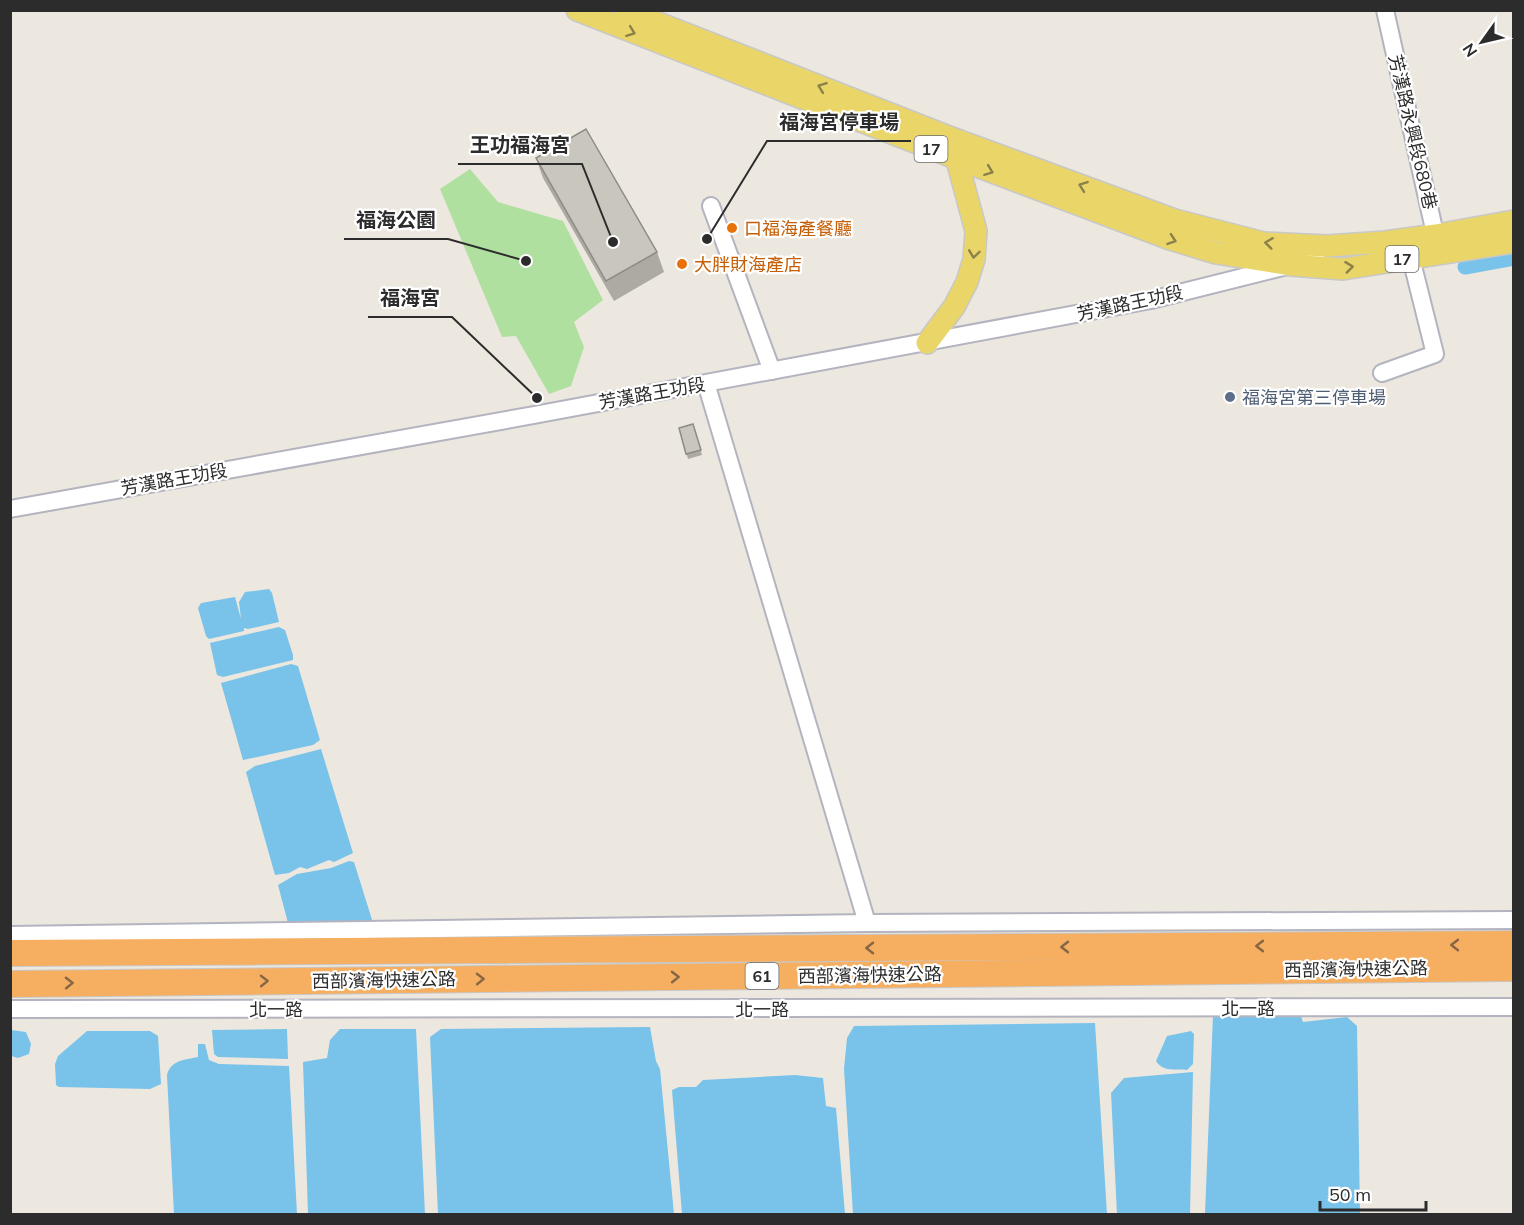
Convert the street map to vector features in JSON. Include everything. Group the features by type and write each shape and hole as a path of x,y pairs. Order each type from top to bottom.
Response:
{"highway":[{"name":"西部濱海快速公路","path":"10,952 1514,944"},
{"name":"西部濱海快速公路","path":"10,984 1514,968"}],"main road":[{"name":"17","path":"577,10 1170,240 1216,254 1291,265 1342,269 1411,258 1438,244 1514,221"},
{"name":"17","path":"625,10 949,137 1175,220 1264,243 1327,246 1385,242 1438,244 1514,242"},
{"path":"927,343 954,307 967,282 974,259 976,231 958,159 949,137"}],"street":[{"name":"芳漢路永興段680巷","path":"1385,10 1438,244"},
{"path":"711,206 772,371"},
{"name":"芳漢路王功段","path":"10,508 706,384 1150,300 1291,265 1327,246"},
{"path":"1382,373 1435,354 1411,258"},
{"path":"706,384 867,923"},
{"path":"10,935 867,923 1514,920"},
{"name":"北一路","path":"10,1009 1514,1007"}],"green space":[{"path":"470,169 498,202 563,221 603,300 574,322 584,347 571,386 549,394 516,336 502,337 440,189"}],"water":[{"path":"269,589 279,622 244,628 244,631 209,639 206,636 198,608 201,603 235,597 241,619 239,602 245,592"},
{"path":"279,627 285,630 293,660 223,677 217,675 210,643"},
{"path":"291,664 298,666 320,740 313,745 243,760 221,683"},
{"path":"321,749 353,853 334,862 329,860 307,869 300,867 289,873 275,875 246,772 255,766"},
{"path":"349,861 354,862 373,923 288,923 278,885 297,874 331,868"},
{"path":"1300,1013 1303,1022 1347,1017 1357,1026 1360,1214 1205,1214 1213,1015"},
{"path":"1095,1023 1107,1214 853,1214 844,1069 847,1038 854,1026"},
{"path":"650,1027 656,1061 660,1069 674,1214 438,1214 430,1037 441,1029"},
{"path":"287,1029 288,1059 218,1057 214,1054 212,1030"},
{"path":"340,1029 416,1029 425,1214 308,1214 303,1062 327,1058 330,1040"},
{"path":"11,1030 26,1032 31,1044 29,1054 18,1058 11,1056"},
{"path":"87,1031 150,1031 158,1036 161,1084 150,1089 59,1087 56,1085 55,1064 58,1056"},
{"path":"1191,1031 1194,1034 1193,1064 1187,1070 1170,1069 1159,1065 1156,1061 1167,1036"},
{"path":"198,1044 205,1044 209,1060 219,1064 289,1066 297,1214 174,1214 167,1075 175,1064 198,1057"},
{"path":"1193,1072 1190,1214 1117,1214 1111,1093 1124,1078"},
{"path":"795,1075 823,1078 826,1106 836,1108 845,1214 682,1214 672,1090 679,1087 696,1087 703,1080"}],"building":[{"path":"586,129 657,252 606,281 536,158"},
{"path":"693,424 701,450 686,454 679,428"}],"waterway":[{"path":"1465,267 1514,258"}],"place":[{"name":"口福海產餐廳","path":"732,228"},
{"name":"福海宮停車場","path":"707,239"},
{"name":"王功福海宮","path":"613,242"},
{"name":"福海公園","path":"526,261"},
{"name":"大胖財海產店","path":"682,264"},
{"name":"福海宮第三停車場","path":"1230,397"},
{"name":"福海宮","path":"537,398"}]}
